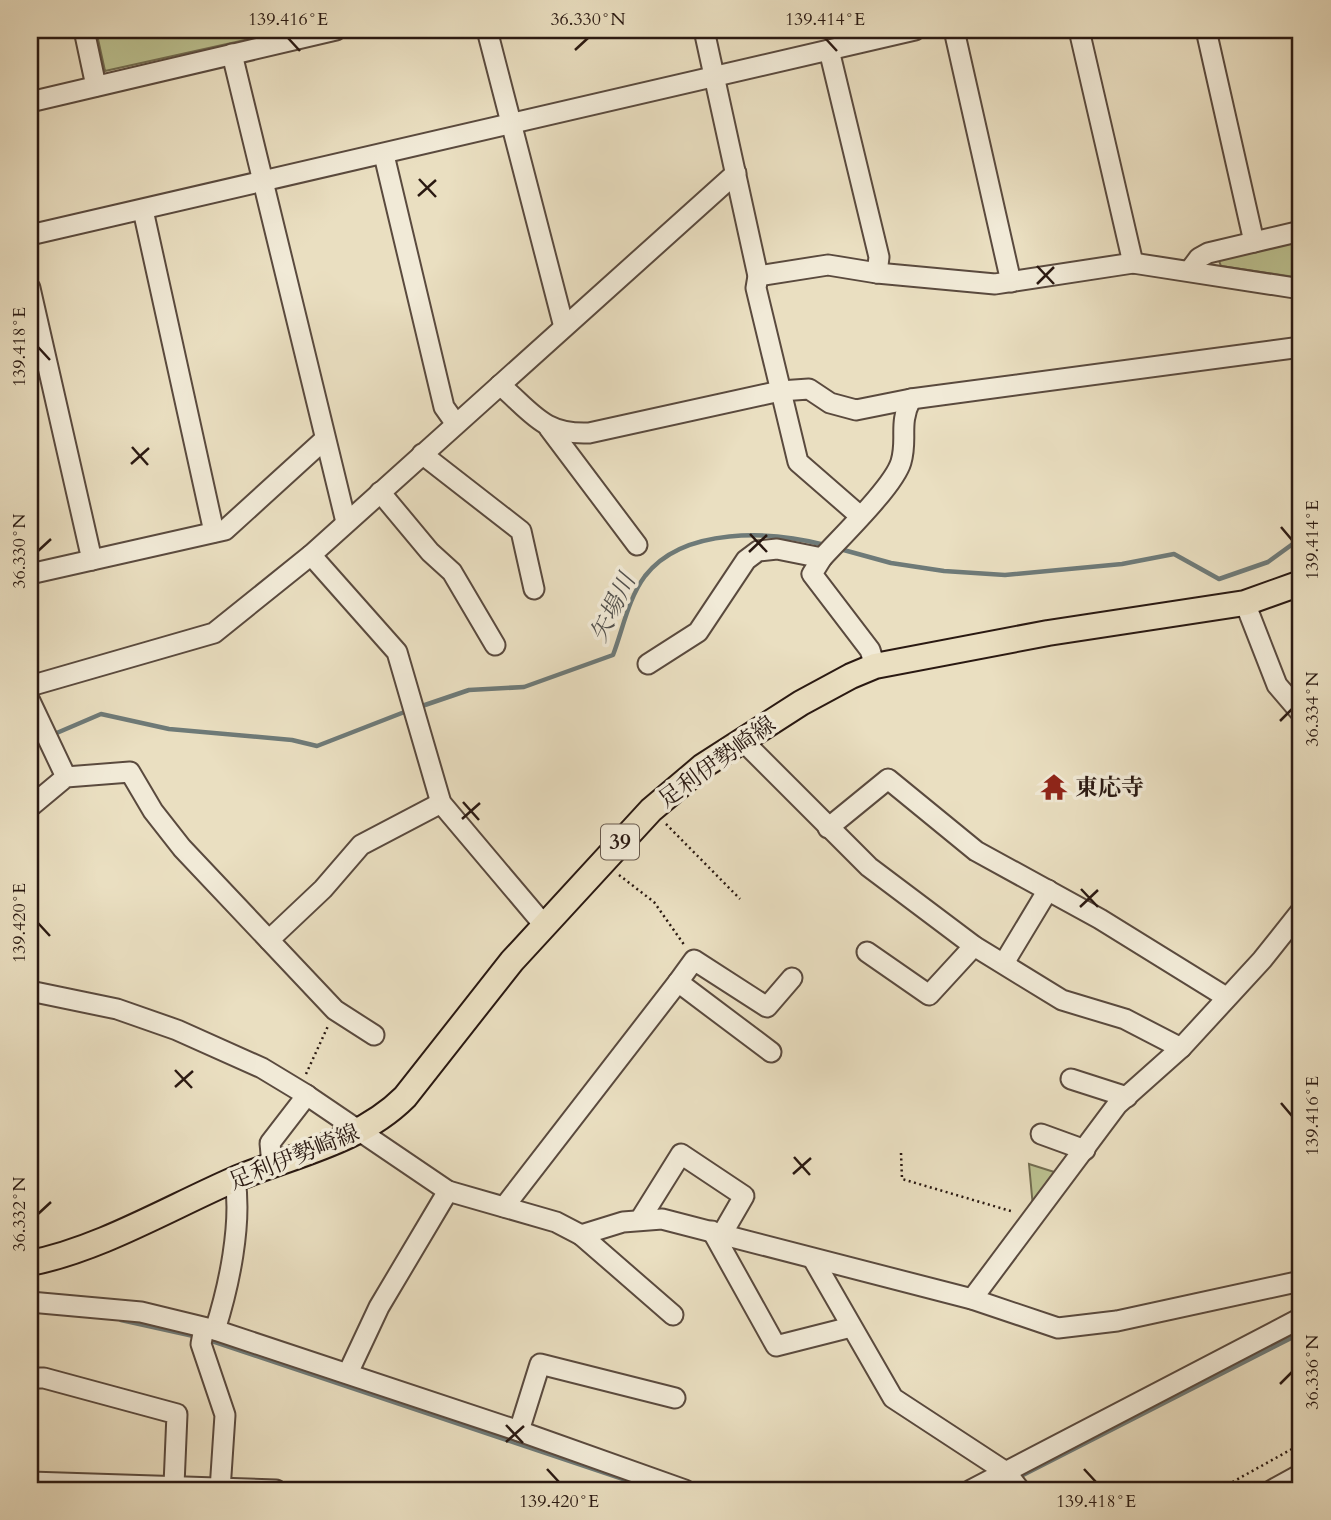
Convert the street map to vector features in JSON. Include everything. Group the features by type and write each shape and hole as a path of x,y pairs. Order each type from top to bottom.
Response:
{"main road":[{"name":"足利伊勢崎線","path":"30,1263 69,1252 235,1179 359,1132 385,1117 405,1097 466,1017 544,925 651,810 703,766 831,686 875,666 1048,633 1245,603 1301,583"}],"street":[{"path":"84,30 96,86"},
{"path":"30,102 336,30"},
{"path":"487,30 564,327"},
{"path":"704,30 758,276 756,288 798,462 860,516"},
{"path":"30,235 264,183 915,30"},
{"path":"954,30 1010,282"},
{"path":"1079,30 1133,263"},
{"path":"1206,30 1254,242"},
{"path":"829,50 879,257 877,274"},
{"path":"232,54 346,522"},
{"path":"384,155 444,407 456,424"},
{"path":"30,686 214,633 311,555 736,173"},
{"path":"143,210 214,532"},
{"path":"1190,270 1208,253 1301,231"},
{"path":"758,276 828,265 877,274 954,282 1010,282 1133,263 1301,289"},
{"path":"30,288 92,560"},
{"path":"549,428 564,434 589,433 780,391 809,388 830,403 856,410 911,398 1301,347"},
{"path":"500,385 549,428 637,545"},
{"path":"875,666 870,650 812,574 822,558 897,472 901,462 903,417 911,398"},
{"path":"30,575 225,530 325,439"},
{"path":"422,454 521,531 534,589"},
{"path":"380,492 429,552 452,572 495,645"},
{"path":"648,664 698,632 746,560 758,551 777,549 822,558"},
{"path":"311,555 397,652 441,803 544,925"},
{"path":"1245,603 1276,685 1301,713"},
{"path":"30,701 66,777"},
{"path":"742,740 869,867 974,946 1062,1000 1125,1019 1181,1048"},
{"path":"30,807 66,777 130,772 153,811 182,848 335,1010 374,1035"},
{"path":"828,828 888,779 976,851 1048,890 1226,997"},
{"path":"269,940 323,889 361,845 441,803"},
{"path":"1004,963 1048,890"},
{"path":"972,1298 1127,1097 1181,1048 1301,911"},
{"path":"867,952 929,995 974,946"},
{"path":"504,1207 694,960 767,1007 792,978"},
{"path":"678,982 771,1052"},
{"path":"30,991 117,1009 177,1030 262,1068 448,1191 556,1222 581,1235 673,1315"},
{"path":"1071,1079 1127,1097"},
{"path":"272,1165 270,1143 303,1093"},
{"path":"1041,1134 1085,1150"},
{"path":"641,1219 681,1154 744,1196 717,1233"},
{"path":"220,1488 225,1415 201,1344 225,1299 239,1203 235,1179"},
{"path":"348,1373 379,1307 448,1191"},
{"path":"581,1235 641,1219 662,1219 972,1298 1058,1328 1117,1321 1301,1281"},
{"path":"717,1233 776,1346 851,1326"},
{"path":"813,1259 893,1398 1006,1472 1020,1490"},
{"path":"30,1302 141,1312 210,1329 348,1373 685,1490"},
{"path":"971,1490 1301,1318"},
{"path":"519,1431 540,1364 675,1398"},
{"path":"30,1378 44,1378 177,1414 174,1485"},
{"path":"1272,1490 1301,1474"},
{"path":"30,1482 276,1490"}],"path":[{"path":"651,810 740,899"},
{"path":"601,862 654,902 694,960"},
{"path":"303,1093 335,1010"},
{"path":"901,1153 902,1179 1034,1218"},
{"path":"1218,1490 1301,1444"}],"green space":[{"path":"96,30 290,30 105,71"},
{"path":"1301,238 1301,278 1221,266 1218,258"},
{"path":"1029,1164 1067,1176 1034,1218"}],"waterway":[{"name":"矢場川","path":"419,707 469,690 524,687 613,655 639,585 662,560 682,548 705,541 755,535 825,545"},
{"name":"矢場川","path":"840,549 891,563 944,571 1005,575 1122,564 1174,554 1219,579 1268,562 1301,538"},
{"name":"矢場川","path":"52,735 101,714 169,729 292,740 317,746 407,711"},
{"name":"矢場川","path":"30,738 40,737"},
{"path":"121,1320 198,1337"},
{"path":"1019,1477 1301,1333"},
{"path":"206,1339 656,1490"},
{"path":"993,1490 1008,1483"}],"place":[{"name":"東応寺","path":"1054,787"}]}
